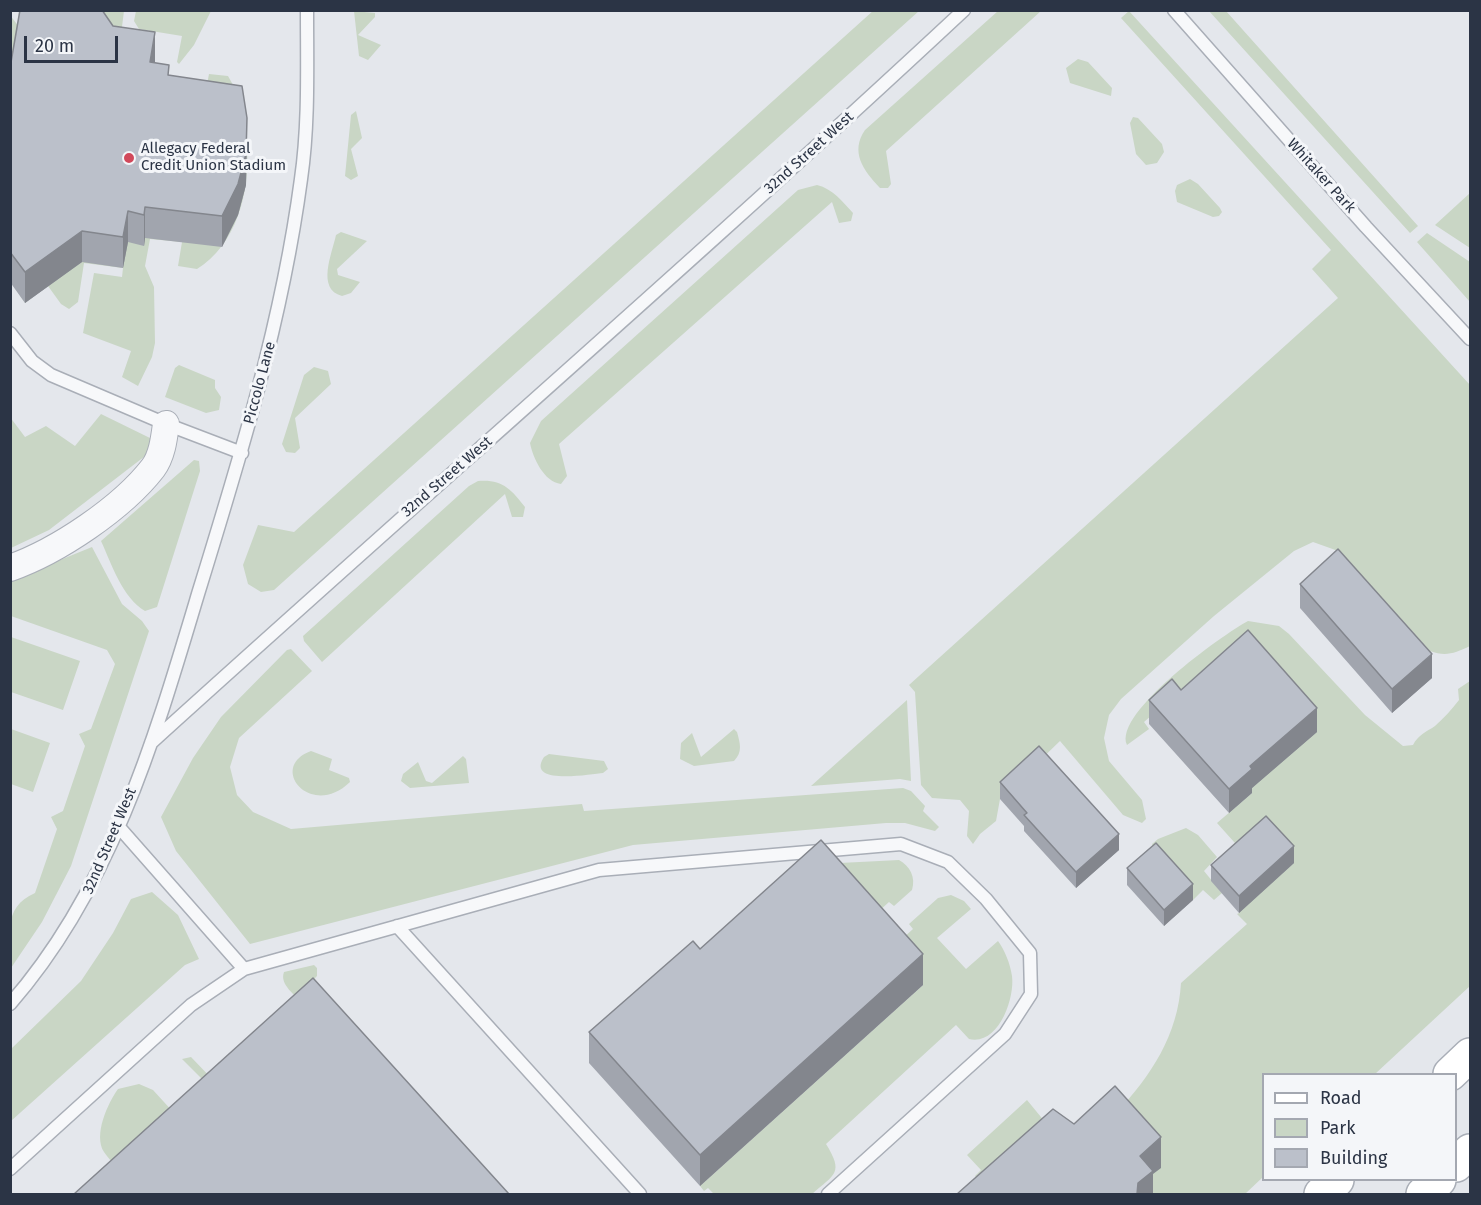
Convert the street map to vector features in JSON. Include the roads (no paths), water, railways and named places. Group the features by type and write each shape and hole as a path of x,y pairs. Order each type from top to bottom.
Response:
{"main road":[{"path":"1451,1073 1470,1055"},
{"path":"1457,1163 1470,1150"},
{"path":"1321,1194 1335,1181"},
{"path":"1423,1194 1437,1181"}],"street":[{"path":"10,568 61,544 101,517 154,467 162,449 166,424"}],"lane":[{"name":"Piccolo Lane","path":"151,743 242,453 267,361 302,178 306,124 307,10"},
{"name":"32nd Street West","path":"10,1004 49,956 92,887 151,743 343,568 815,149 964,10"},
{"name":"Whitaker Park","path":"1174,10 1366,227 1470,339"},
{"path":"10,333 32,361 51,375 166,424 242,453"},
{"path":"118,826 244,969"},
{"path":"10,1169 192,1005 244,969 599,870 901,844 948,862 986,899 1029,953 1031,994 1005,1034 828,1194"},
{"path":"397,926 640,1194"}],"place":[{"name":"Allegacy Federal Credit Union Stadium","path":"129,158"}]}
